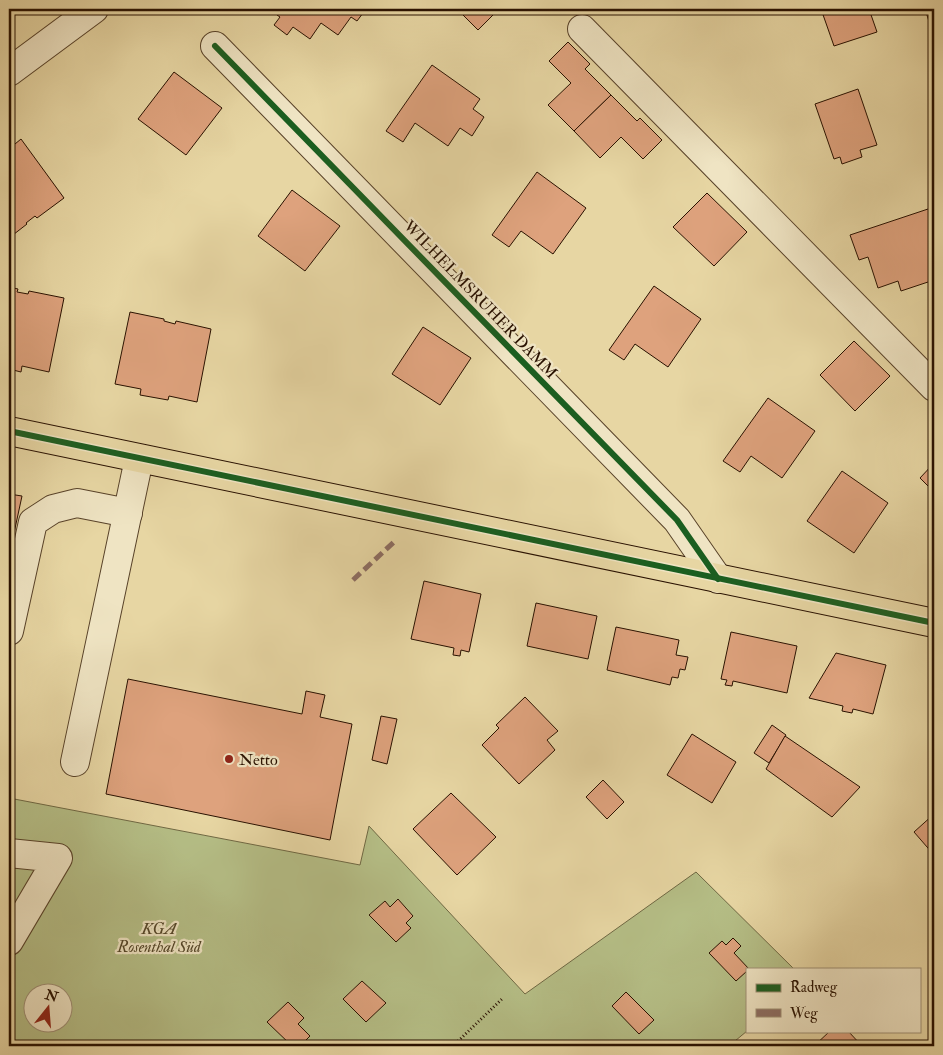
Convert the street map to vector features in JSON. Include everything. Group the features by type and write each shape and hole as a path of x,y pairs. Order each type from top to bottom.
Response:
{"main road":[{"path":"9,431 934,623"}],"street":[{"path":"9,72 94,9"},
{"path":"582,29 934,386"},
{"name":"WILHELMSRUHER DAMM","path":"215,46 677,520 718,579"},
{"path":"76,762 140,459"},
{"path":"9,631 33,522 53,510 77,503 128,513"},
{"path":"9,853 58,858 9,941"}],"path":[{"path":"452,1046 503,998"}],"green space":[{"name":"KGA Rosenthal Süd","path":"9,798 360,865 369,826 525,994 696,872 793,968 746,968 746,1032 729,1046 9,1046"}],"building":[{"path":"282,9 366,9 357,21 351,17 338,35 321,23 310,39 293,27 287,35 274,25 280,17 277,15"},
{"path":"457,9 499,9 478,30"},
{"path":"821,9 869,9 877,32 834,46"},
{"path":"568,42 590,64 585,69 611,95 574,131 548,105 571,83 549,61"},
{"path":"432,65 480,99 473,109 484,117 472,136 460,128 448,146 415,123 403,142 386,131"},
{"path":"174,72 222,108 186,155 138,119"},
{"path":"858,89 877,145 860,150 862,157 842,164 840,157 834,159 815,104"},
{"path":"611,95 637,121 640,118 662,140 643,159 621,137 600,158 574,131"},
{"path":"21,139 64,198 37,218 35,216 9,238 9,149"},
{"path":"537,172 586,208 553,254 521,231 509,247 492,235"},
{"path":"292,190 340,226 305,271 258,236"},
{"path":"707,193 747,232 714,266 673,227"},
{"path":"934,207 934,280 901,291 898,281 878,288 868,257 859,260 850,235"},
{"path":"654,286 701,319 668,367 635,344 624,360 609,350"},
{"path":"9,287 18,289 17,292 28,294 29,291 64,298 49,372 22,366 21,372 9,369"},
{"path":"130,312 164,319 164,321 175,324 176,321 211,329 197,402 169,396 168,400 140,395 141,389 115,384"},
{"path":"423,327 471,358 440,405 392,374"},
{"path":"854,341 890,376 855,411 820,375"},
{"path":"768,398 815,431 782,478 751,456 740,472 723,461"},
{"path":"934,463 934,492 920,478"},
{"path":"842,471 888,503 854,553 807,521"},
{"path":"9,494 22,496 11,547 9,547"},
{"path":"424,581 481,594 469,652 461,650 460,656 453,655 454,648 411,639"},
{"path":"536,603 597,616 588,659 527,646"},
{"path":"616,627 679,640 676,655 688,657 685,670 680,669 678,678 672,677 670,685 607,670"},
{"path":"731,632 797,646 787,693 733,681 732,686 725,685 727,680 721,679"},
{"path":"836,653 886,665 873,714 853,709 852,713 842,711 843,706 809,698"},
{"name":"Netto","path":"128,679 302,714 306,691 325,695 320,717 352,724 330,840 106,794"},
{"path":"525,697 558,731 547,740 555,750 519,784 482,745 499,728 496,725"},
{"path":"381,716 397,719 387,764 372,760"},
{"path":"772,725 786,735 769,763 754,753"},
{"path":"692,734 736,762 712,803 667,775"},
{"path":"785,736 860,787 832,817 766,769"},
{"path":"603,780 624,802 607,819 586,797"},
{"path":"451,793 496,837 457,875 413,829"},
{"path":"934,814 934,855 914,832"},
{"path":"398,899 413,916 406,923 411,928 396,942 369,915 385,901 390,907"},
{"path":"733,938 741,946 734,953 748,968 746,968 746,972 736,981 709,953 722,941 726,945"},
{"path":"362,981 386,1003 366,1022 343,999"},
{"path":"626,992 654,1020 639,1034 612,1006"},
{"path":"288,1002 304,1018 298,1024 310,1036 300,1046 292,1046 267,1022"},
{"path":"829,1032 849,1032 862,1046 814,1046"}],"tram line":[{"path":"925,9 934,37"}],"marked path":[{"path":"353,580 395,541"}],"cycle path":[{"path":"215,46 677,520 718,579"},
{"path":"9,431 934,623"}],"place":[{"name":"Netto","path":"229,759"}]}
